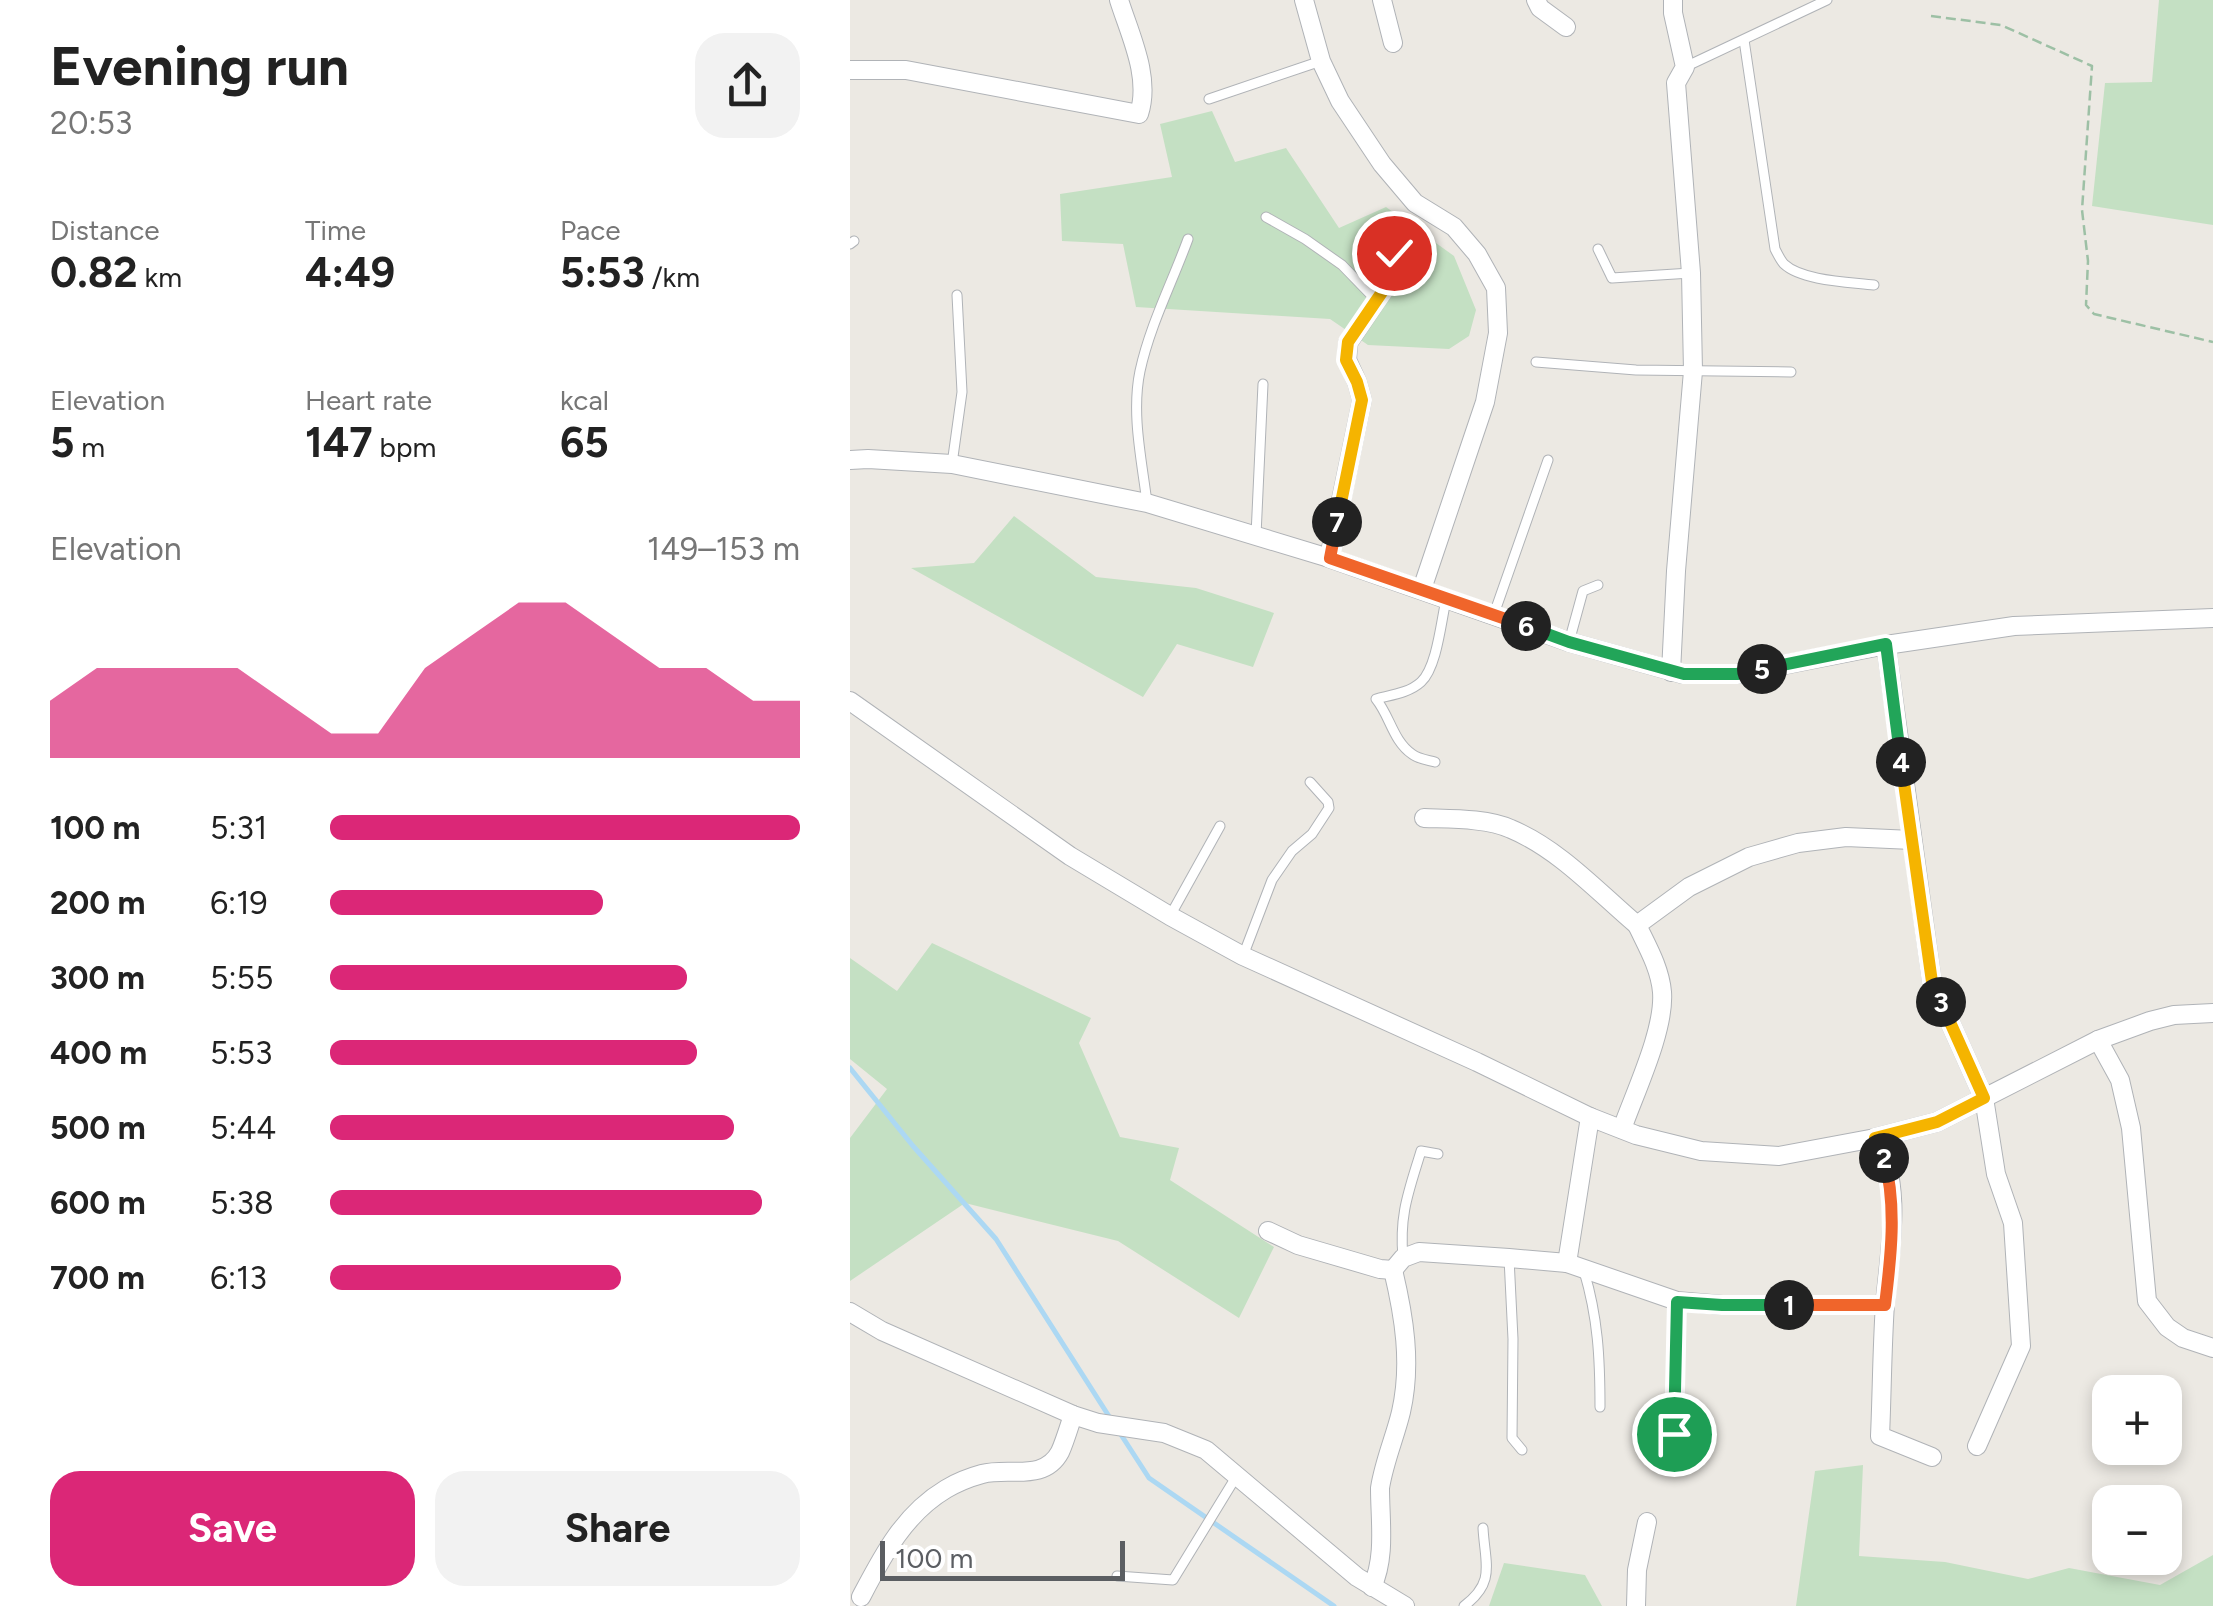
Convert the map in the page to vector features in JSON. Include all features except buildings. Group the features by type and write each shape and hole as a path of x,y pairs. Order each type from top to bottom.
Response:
{"street":[{"path":"850,70 906,70 1138,114 1142,103 1141,72 1119,0"},
{"path":"1304,0 1320,61 1340,101 1382,164 1415,204 1454,227 1477,254 1496,288 1498,333 1485,402 1422,589"},
{"path":"1382,0 1393,43"},
{"path":"1536,0 1540,8 1566,27"},
{"path":"1671,672 1692,370 1691,273 1676,83 1684,67 1674,0"},
{"path":"1330,558 1362,400 1346,360 1348,342 1393,276 1394,253 1379,237"},
{"path":"850,460 952,464 1146,504 1330,558 1569,642 1684,674 1737,674 1886,644 2014,626 2213,618"},
{"path":"1886,644 1932,982 1984,1098 1996,1174 2013,1224 2021,1346 1977,1446"},
{"path":"850,702 1070,856 1243,956 1590,1117 1701,1151 1779,1156 1937,1122 2098,1040 2150,1020 2213,1013"},
{"path":"1424,818 1508,827 1548,849 1637,925 1657,968 1662,993 1659,1026 1622,1129"},
{"path":"1637,925 1689,887 1749,857 1798,842 1846,836 1912,840"},
{"path":"2098,1040 2120,1080 2130,1128 2147,1300 2167,1327 2182,1338 2213,1348"},
{"path":"1575,1266 1590,1117"},
{"path":"1875,1138 1890,1180 1891,1256 1880,1436 1932,1457"},
{"path":"1268,1231 1360,1265 1398,1264 1419,1252 1509,1258 1575,1266 1677,1302 1885,1305"},
{"path":"1372,1588 1381,1560 1380,1488 1404,1393 1404,1317 1398,1264"},
{"path":"850,1312 882,1331 1073,1415 1164,1433 1206,1450 1372,1588 1405,1606"},
{"path":"862,1598 887,1548 916,1510 948,1488 984,1473 1034,1472 1046,1466 1058,1454 1073,1415"},
{"path":"1636,1606 1637,1570 1647,1522"}],"lane":[{"path":"1684,67 1827,0"},
{"path":"1744,40 1775,249 1783,263 1802,273 1874,285"},
{"path":"1209,99 1320,61"},
{"path":"1266,218 1342,265 1376,300"},
{"path":"1146,504 1137,417 1139,374 1152,328 1188,240"},
{"path":"1598,249 1612,278 1691,273"},
{"path":"952,464 962,392 957,295"},
{"path":"1536,362 1636,370 1791,372"},
{"path":"1256,535 1263,384"},
{"path":"1494,614 1548,460"},
{"path":"1569,642 1583,591 1598,585"},
{"path":"1436,762 1413,756 1396,736 1376,699 1401,693 1420,682 1431,668 1446,598"},
{"path":"1243,956 1272,880 1329,808 1310,782"},
{"path":"1170,916 1220,826"},
{"path":"1398,1264 1404,1207 1422,1151 1438,1154"},
{"path":"1509,1258 1512,1438 1522,1450"},
{"path":"1575,1266 1593,1301 1600,1347 1600,1407"},
{"path":"1674,1434 1677,1302"},
{"path":"1117,1576 1173,1580 1237,1476"},
{"path":"1464,1606 1478,1595 1486,1580 1482,1528"}],"path":[{"path":"1931,16 2001,25 2092,66 2082,210 2088,261 2086,305 2094,314 2213,342"}],"green space":[{"path":"2159,0 2213,0 2213,225 2092,206 2105,83 2152,82"},
{"path":"1212,111 1235,162 1286,148 1339,228 1386,207 1454,256 1476,310 1469,336 1449,349 1368,345 1330,319 1136,307 1123,244 1062,241 1060,194 1172,177 1160,124"},
{"path":"1014,516 1096,577 1196,588 1274,613 1253,667 1177,644 1143,697 911,568 974,563"},
{"path":"932,943 1091,1018 1079,1043 1120,1137 1179,1148 1170,1180 1274,1247 1239,1318 1118,1241 965,1203 850,1281 850,1138 887,1089 850,1059 850,958 897,991"},
{"path":"1863,1465 1859,1556 1945,1562 2028,1579 2069,1568 2160,1585 2213,1555 2213,1606 1796,1606 1815,1471"},
{"path":"1504,1563 1585,1575 1602,1606 1489,1606"}],"waterway":[{"path":"850,1068 996,1239 1112,1421"},
{"path":"1118,1430 1149,1478 1334,1606"}],"route":[{"path":"1394,253 1393,276 1348,342 1346,360 1362,400 1330,558 1569,642 1684,674 1737,674 1886,644 1932,982 1984,1098 1937,1122 1875,1138 1890,1180 1891,1256 1885,1305 1677,1302 1674,1434"}]}
